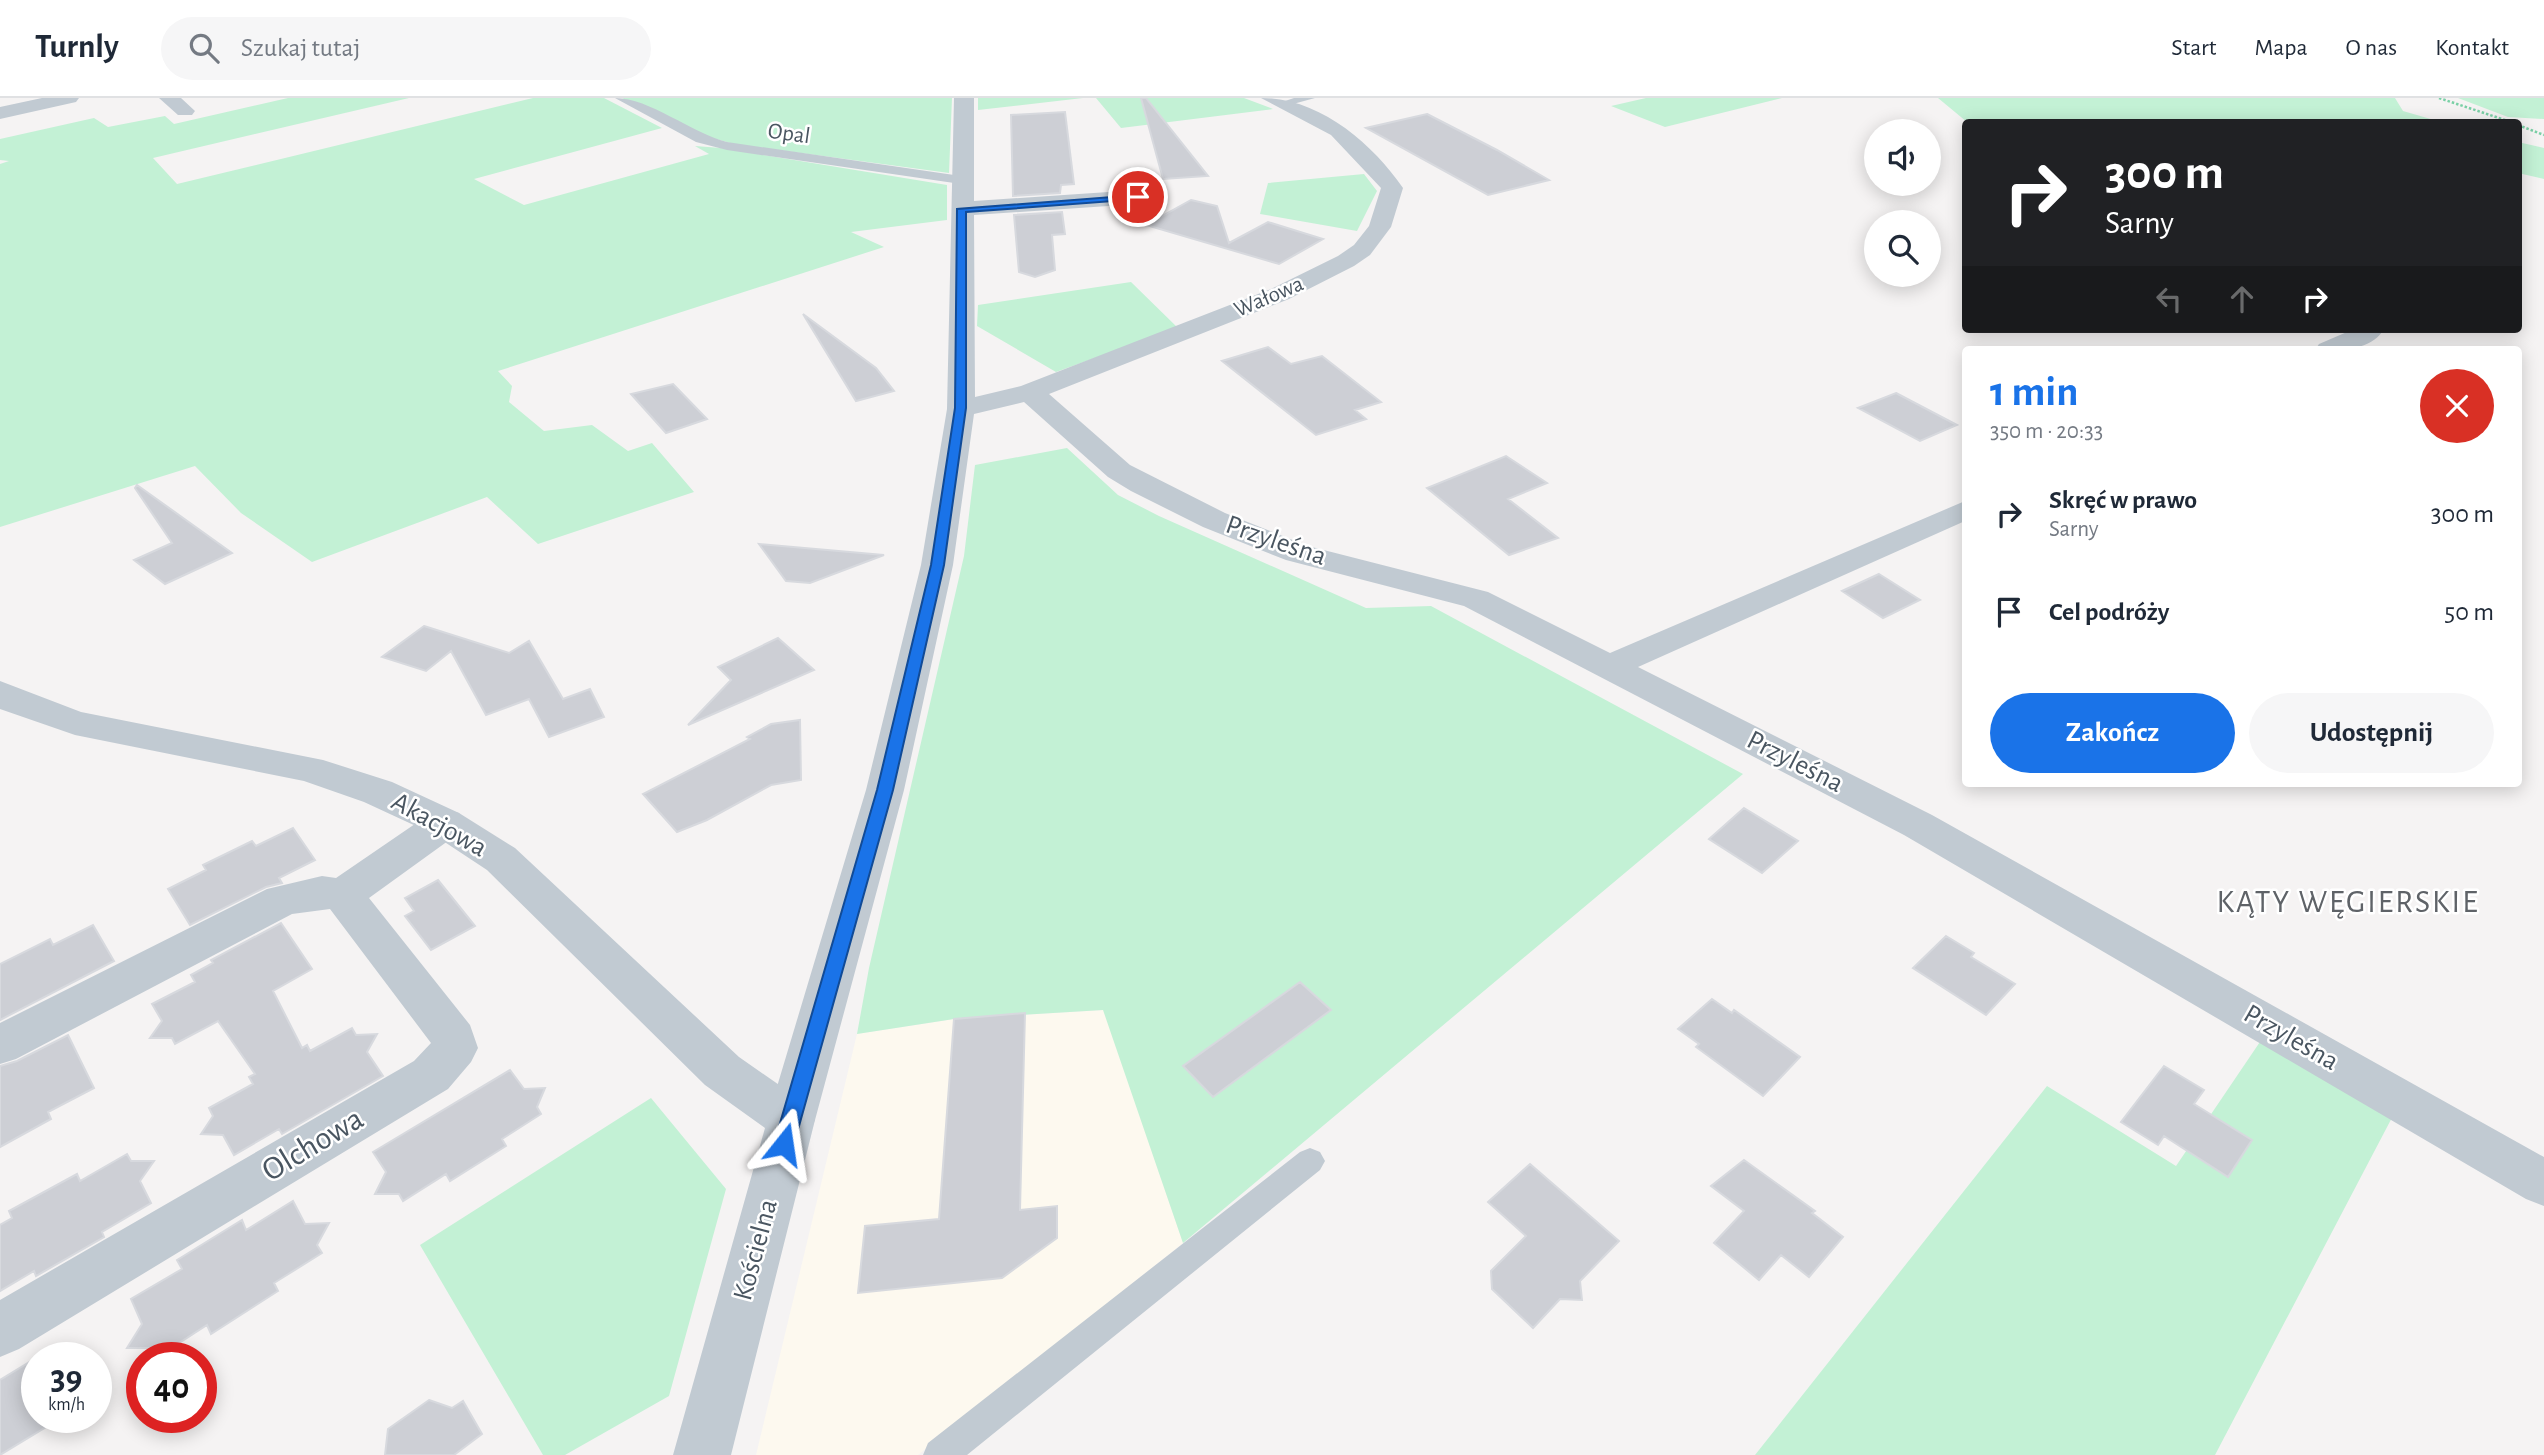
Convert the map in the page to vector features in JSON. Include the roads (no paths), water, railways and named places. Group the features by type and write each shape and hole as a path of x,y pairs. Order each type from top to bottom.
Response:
{"street":[{"path":"0,113 69,98"},
{"path":"169,98 185,111"},
{"name":"Kościelna","path":"702,1455 790,1120 888,776 937,565 961,408 964,98"},
{"name":"Wałowa","path":"961,408 1030,392 1280,294 1362,250 1380,227 1389,205 1392,188 1376,167 1338,131 1277,101"},
{"path":"961,195 1138,197"},
{"path":"2337,346 2367,333"},
{"name":"Przyleśna","path":"1030,392 1119,471 1214,520 1297,553 1476,599 1918,825 2544,1183"},
{"path":"1609,667 1962,511"},
{"name":"Akacjowa","path":"0,693 75,723 309,769 378,792 445,824 501,859 722,1071 790,1120"},
{"path":"0,1045 282,900 322,892 343,895 445,824"},
{"name":"Olchowa","path":"0,1330 432,1075 447,1060 455,1048 454,1038 343,895"}],"lane":[{"name":"Opal","path":"621,98 699,139 961,195"},
{"path":"1277,101 1309,98"},
{"path":"940,1455 1310,1161"}],"district":[{"name":"KĄTY WĘGIERSKIE","path":"2348,902"}]}
